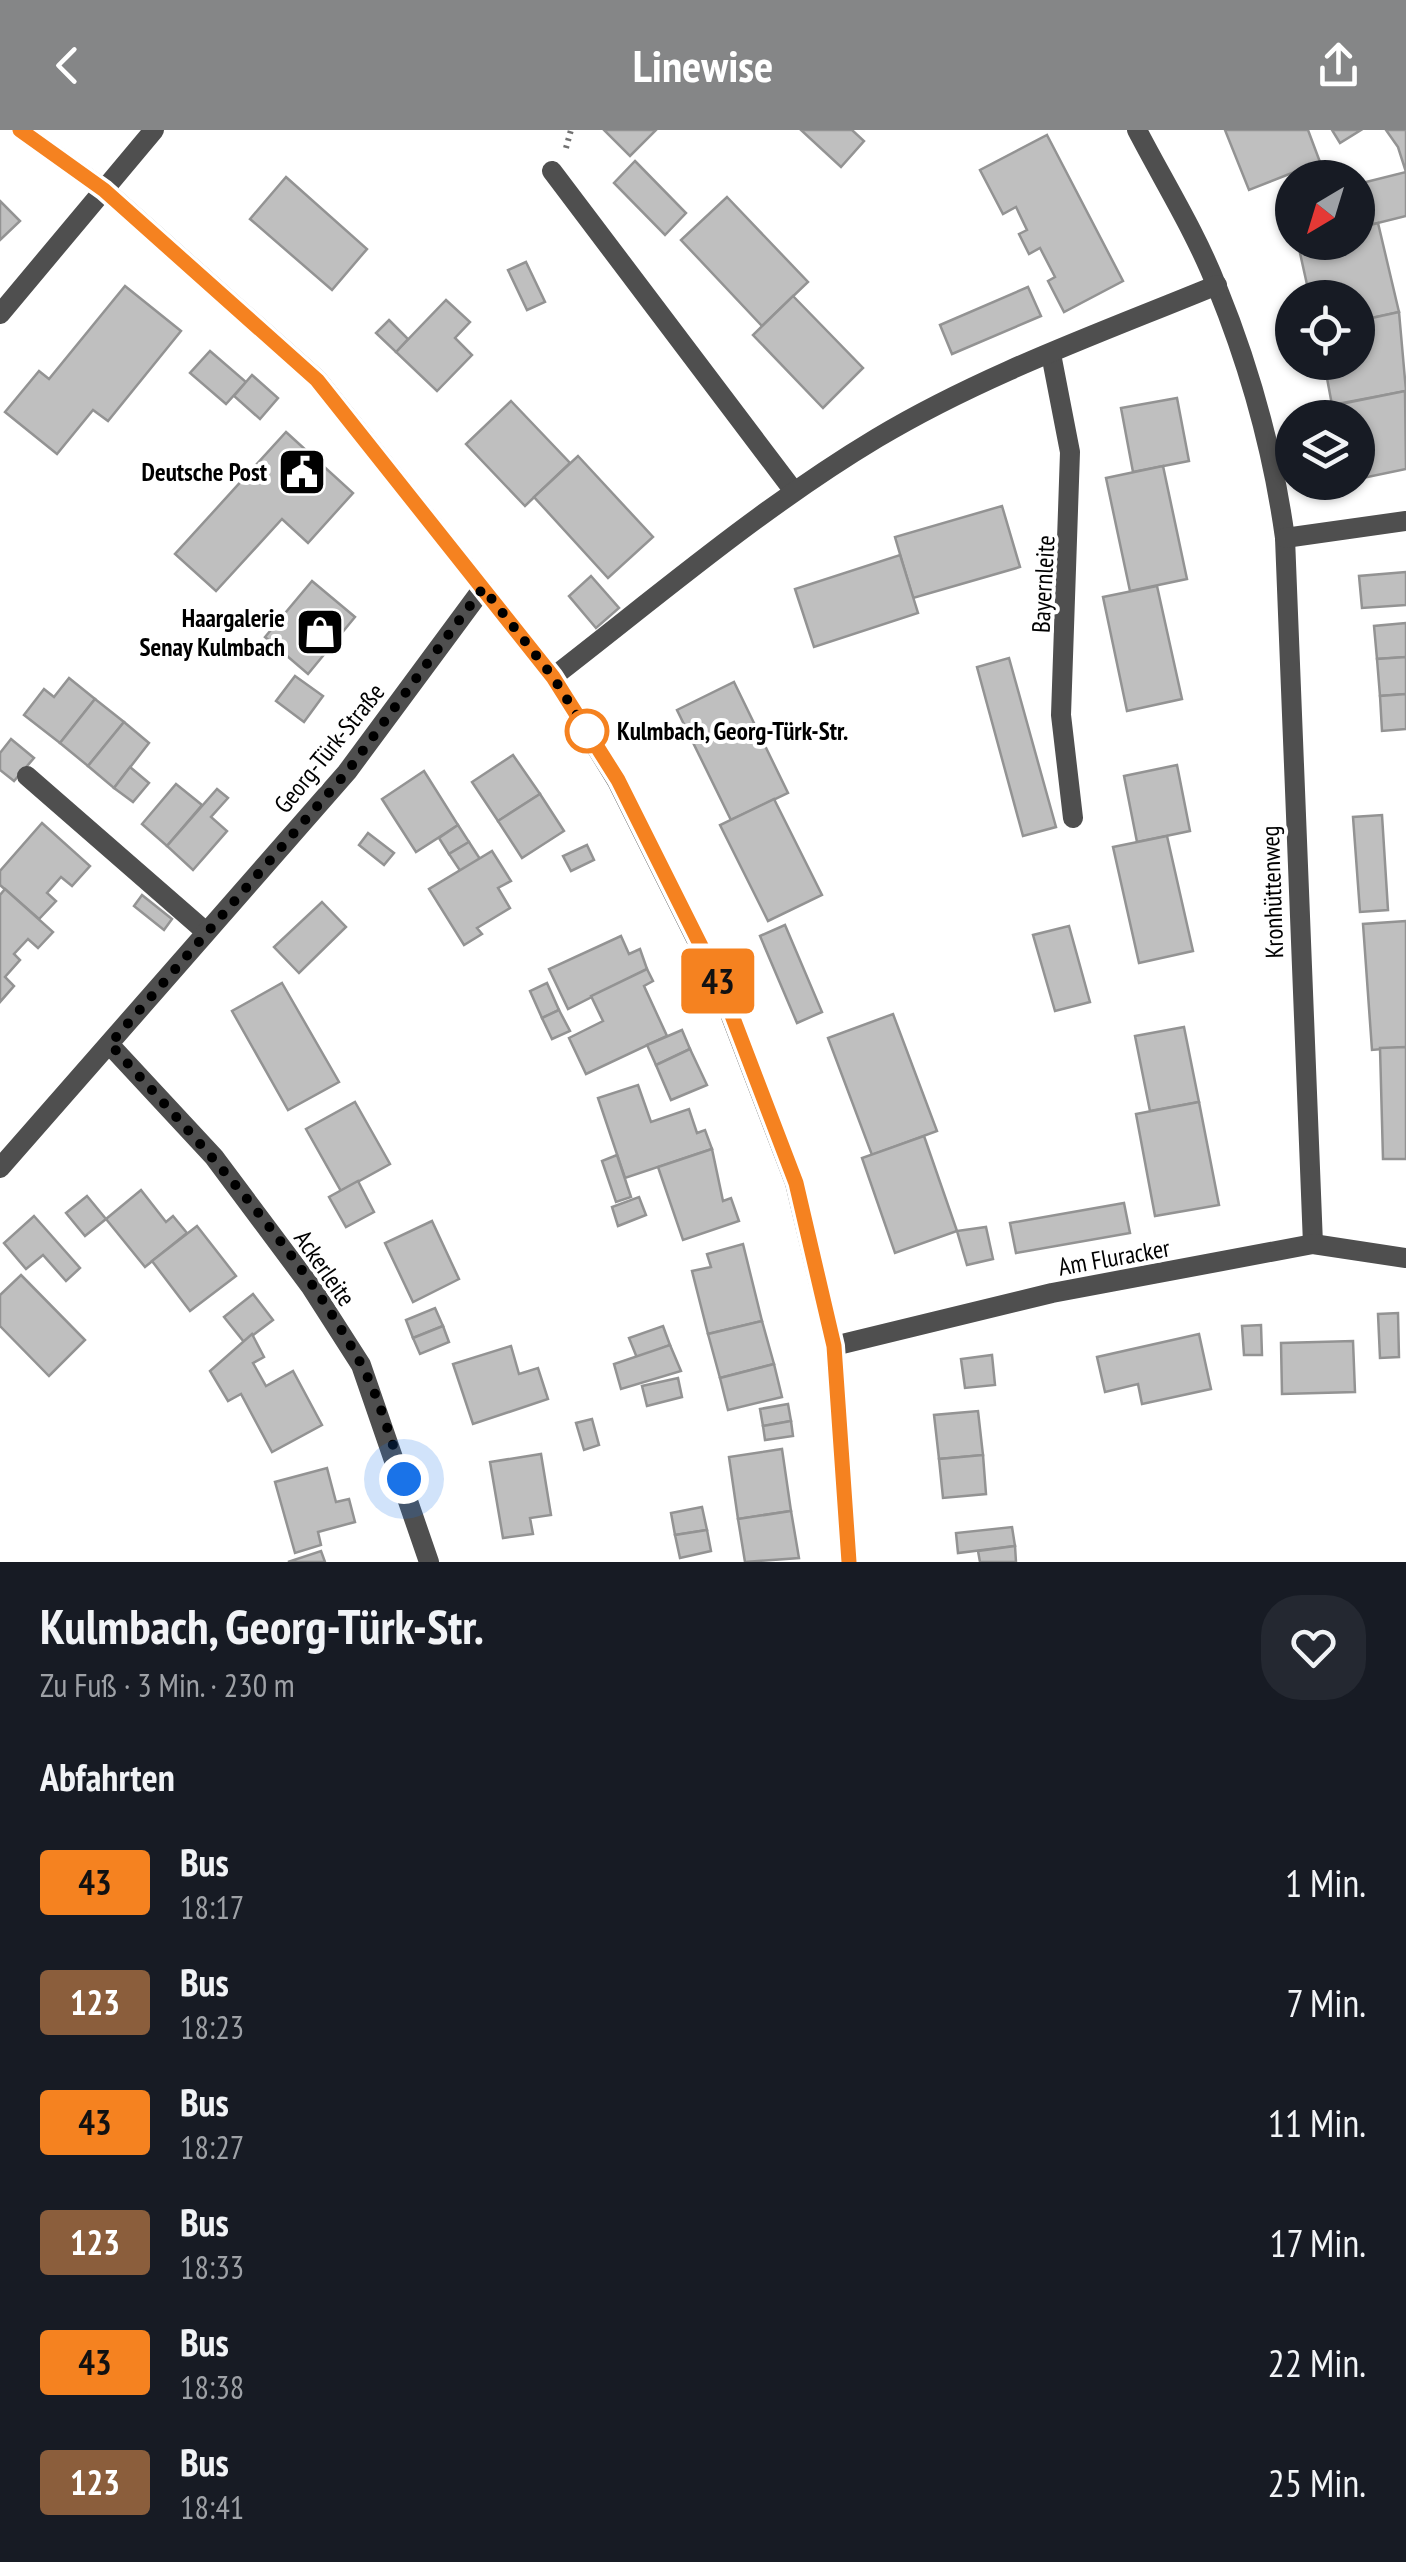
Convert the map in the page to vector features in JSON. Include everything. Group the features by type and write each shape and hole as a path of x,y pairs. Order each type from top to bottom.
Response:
{"street":[{"path":"20,130 104,190 317,380 553,677 618,780 720,984 796,1183 834,1346 849,1562"},
{"path":"0,314 154,130"},
{"name":"Kronhüttenweg","path":"1137,130 1217,285 1264,422 1284,538 1312,1244"},
{"path":"552,171 793,490"},
{"path":"553,677 793,490 880,436 978,384 1217,285"},
{"name":"Bayernleite","path":"1050,354 1070,452 1061,716 1073,818"},
{"path":"1284,538 1406,521"},
{"name":"Georg-Türk-Straße","path":"0,1168 347,772 483,588"},
{"path":"27,776 206,932"},
{"name":"Ackerleite","path":"110,1044 214,1158 362,1365 430,1562"},
{"name":"Am Fluracker","path":"834,1346 1052,1293 1312,1244 1406,1258"}],"building":[{"path":"604,130 656,130 630,156"},
{"path":"801,130 852,130 864,141 841,167"},
{"path":"1225,130 1308,130 1319,160 1275,160 1275,180 1249,190"},
{"path":"1332,130 1361,130 1340,143"},
{"path":"1386,130 1406,130 1406,172 1398,147"},
{"path":"1047,135 1123,281 1064,312 1048,281 1055,277 1040,248 1029,254 1019,234 1027,230 1016,207 1003,214 980,170"},
{"path":"635,161 686,213 665,235 614,183"},
{"path":"1406,172 1406,216 1375,224 1375,180"},
{"path":"286,177 367,249 332,290 250,219"},
{"path":"727,197 808,282 762,326 681,240"},
{"path":"0,201 20,221 0,240"},
{"path":"1378,223 1399,312 1375,317 1375,280 1306,280 1302,260 1375,260"},
{"path":"526,262 545,302 527,310 508,270"},
{"path":"125,286 181,331 108,421 93,410 57,454 5,412 39,371 49,379"},
{"path":"1028,287 1041,316 952,354 940,325"},
{"path":"793,296 863,368 823,408 753,335"},
{"path":"446,300 470,322 455,338 472,355 437,391 396,352"},
{"path":"1399,312 1406,391 1358,400 1331,400 1327,380 1375,380 1375,317"},
{"path":"389,320 408,339 396,352 376,333"},
{"path":"210,351 246,382 226,404 190,373"},
{"path":"252,375 278,398 260,419 234,396"},
{"path":"1405,391 1406,469 1375,475 1375,400 1361,400"},
{"path":"1177,398 1189,461 1133,472 1121,408"},
{"path":"511,401 570,463 525,506 466,444"},
{"path":"286,432 353,493 308,543 282,519 216,591 175,554"},
{"path":"578,456 653,537 608,578 534,497"},
{"path":"1163,466 1187,579 1130,591 1106,478"},
{"path":"1002,506 1020,567 913,598 895,537"},
{"path":"900,555 918,613 814,647 795,589"},
{"path":"1406,572 1406,605 1362,608 1359,576"},
{"path":"591,576 619,608 596,628 569,596"},
{"path":"312,581 355,617 308,674 265,637"},
{"path":"1157,586 1182,699 1127,711 1103,597"},
{"path":"1406,623 1406,657 1377,659 1374,626"},
{"path":"1406,657 1406,694 1380,696 1377,659"},
{"path":"1009,658 1056,827 1023,836 977,667"},
{"path":"295,676 323,696 304,722 276,701"},
{"path":"69,678 95,699 60,743 24,715 44,689 54,697"},
{"path":"734,682 788,793 731,820 677,710"},
{"path":"1406,694 1406,729 1382,731 1380,696"},
{"path":"95,699 124,722 88,766 60,743"},
{"path":"124,722 149,743 114,788 88,766"},
{"path":"11,739 34,758 14,781 0,770 0,753"},
{"path":"513,755 540,794 498,821 472,782"},
{"path":"1177,765 1190,831 1137,842 1124,776"},
{"path":"130,767 149,783 133,802 114,788"},
{"path":"424,771 458,825 416,852 382,799"},
{"path":"176,784 202,805 167,846 142,824"},
{"path":"217,789 228,798 211,817 227,831 193,870 167,846"},
{"path":"540,794 564,831 522,858 498,821"},
{"path":"774,799 822,895 768,921 720,825"},
{"path":"1382,815 1388,910 1360,912 1353,817"},
{"path":"42,823 90,866 72,886 61,877 47,893 56,901 39,919 0,885 0,871"},
{"path":"458,825 469,842 449,854 439,838"},
{"path":"368,833 394,853 384,865 359,845"},
{"path":"1167,836 1193,951 1139,963 1113,847"},
{"path":"469,842 480,859 461,872 449,854"},
{"path":"587,845 594,860 571,871 563,856"},
{"path":"492,851 511,881 498,888 510,908 477,928 482,934 464,945 429,889"},
{"path":"5,889 53,932 38,948 28,939 14,954 20,960 5,977 14,986 0,1002 0,895"},
{"path":"142,895 172,919 164,930 134,906"},
{"path":"322,902 346,927 299,973 274,947"},
{"path":"1406,921 1406,1047 1372,1050 1363,924"},
{"path":"785,925 822,1012 797,1023 760,936"},
{"path":"1069,926 1090,1002 1055,1011 1033,935"},
{"path":"621,936 629,954 640,949 647,969 568,1009 549,969"},
{"path":"647,969 653,981 644,986 667,1036 586,1074 569,1038 603,1021 591,996"},
{"path":"282,983 339,1082 288,1110 232,1011"},
{"path":"547,983 559,1010 542,1018 530,991"},
{"path":"559,1010 570,1031 552,1039 542,1018"},
{"path":"893,1014 937,1131 872,1155 828,1038"},
{"path":"1184,1027 1199,1102 1150,1111 1135,1036"},
{"path":"682,1030 690,1049 656,1065 647,1045"},
{"path":"1406,1047 1406,1159 1383,1159 1380,1048"},
{"path":"690,1049 707,1085 671,1100 656,1065"},
{"path":"638,1085 651,1122 689,1109 697,1133 705,1130 712,1149 625,1178 598,1098"},
{"path":"355,1102 390,1164 341,1191 306,1129"},
{"path":"1199,1102 1219,1205 1155,1216 1136,1114"},
{"path":"924,1136 957,1231 895,1253 862,1158"},
{"path":"712,1149 723,1201 731,1198 739,1221 683,1240 658,1167"},
{"path":"617,1155 631,1197 616,1202 602,1161"},
{"path":"358,1181 374,1212 346,1227 329,1197"},
{"path":"141,1190 166,1222 173,1216 187,1233 145,1267 106,1219"},
{"path":"87,1196 106,1219 85,1236 66,1213"},
{"path":"639,1197 646,1215 618,1226 612,1207"},
{"path":"1124,1203 1130,1233 1016,1253 1010,1223"},
{"path":"34,1216 80,1268 66,1281 43,1255 26,1269 4,1243"},
{"path":"432,1221 459,1279 413,1302 385,1243"},
{"path":"197,1226 236,1276 190,1311 152,1261"},
{"path":"986,1227 993,1259 967,1265 957,1231"},
{"path":"743,1244 762,1321 708,1334 692,1271 711,1267 707,1254"},
{"path":"21,1275 85,1340 49,1376 0,1326 0,1295"},
{"path":"253,1294 273,1320 244,1342 224,1317"},
{"path":"435,1308 443,1326 413,1338 406,1320"},
{"path":"1398,1313 1399,1357 1380,1358 1378,1314"},
{"path":"762,1321 774,1364 720,1378 708,1334"},
{"path":"1261,1325 1262,1355 1244,1355 1242,1326"},
{"path":"443,1326 449,1342 420,1354 413,1338"},
{"path":"663,1326 670,1345 637,1358 629,1338"},
{"path":"252,1334 264,1357 253,1363 266,1386 293,1371 322,1425 272,1452 241,1394 228,1401 210,1371"},
{"path":"1199,1334 1211,1389 1142,1404 1138,1384 1105,1392 1097,1357"},
{"path":"1353,1341 1355,1392 1282,1394 1281,1343"},
{"path":"670,1345 681,1371 621,1389 614,1364"},
{"path":"511,1346 519,1374 538,1368 548,1399 473,1424 453,1364"},
{"path":"992,1355 995,1385 965,1388 961,1359"},
{"path":"774,1364 782,1397 728,1410 720,1378"},
{"path":"678,1378 682,1397 647,1406 642,1386"},
{"path":"788,1404 791,1421 763,1426 760,1409"},
{"path":"978,1411 983,1455 939,1459 934,1415"},
{"path":"592,1419 599,1445 584,1450 576,1423"},
{"path":"791,1421 793,1436 765,1440 763,1426"},
{"path":"782,1449 791,1511 738,1519 729,1457"},
{"path":"541,1454 551,1515 530,1518 533,1534 503,1538 490,1462"},
{"path":"983,1455 986,1494 943,1498 939,1459"},
{"path":"327,1468 336,1502 349,1499 355,1522 318,1532 321,1545 295,1553 275,1482"},
{"path":"702,1507 707,1530 675,1535 671,1513"},
{"path":"791,1511 799,1558 745,1562 738,1519"},
{"path":"1012,1527 1015,1546 958,1553 956,1533"},
{"path":"707,1530 711,1551 680,1558 675,1535"},
{"path":"1015,1546 1016,1562 980,1562 978,1551"},
{"path":"321,1551 325,1562 288,1562"}],"bus line":[{"name":"43","path":"20,130 104,190 317,380 553,677 618,780 720,984 796,1183 834,1346 849,1562"}],"place":[{"name":"Deutsche Post","path":"302,472"},
{"name":"Haargalerie Senay Kulmbach","path":"320,632"},
{"name":"Kulmbach, Georg-Türk-Str.","path":"587,731"}],"route":[{"path":"404,1479 362,1365 310,1288 214,1158 110,1044 347,772 483,588 553,677 587,731"}]}
